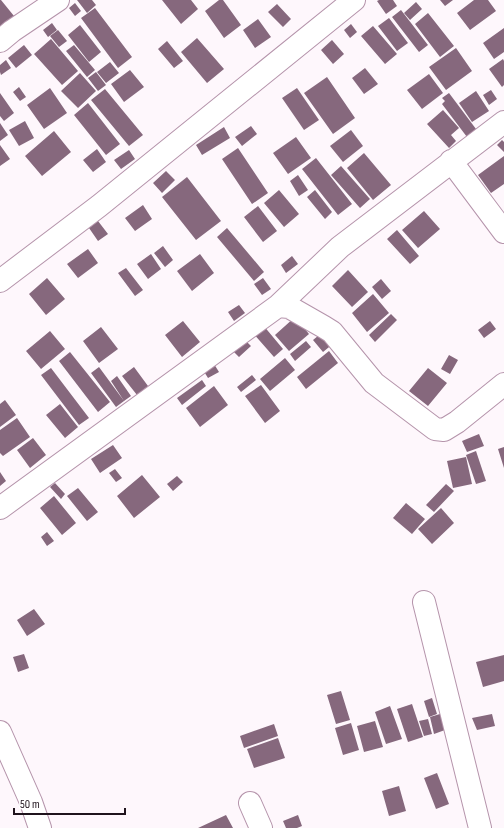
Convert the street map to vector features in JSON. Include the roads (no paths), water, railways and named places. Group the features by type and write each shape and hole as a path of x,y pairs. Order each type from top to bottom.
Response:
{"street":[{"path":"0,41 12,31 58,0"},
{"path":"0,281 99,206 354,0"},
{"path":"0,508 278,306 340,247 504,122"},
{"path":"452,161 504,232"},
{"path":"278,306 289,307 332,332 374,383 435,429 444,430 457,422 504,384"},
{"path":"424,602 480,828"},
{"path":"0,732 31,802 40,828"},
{"path":"250,803 261,828"}]}
